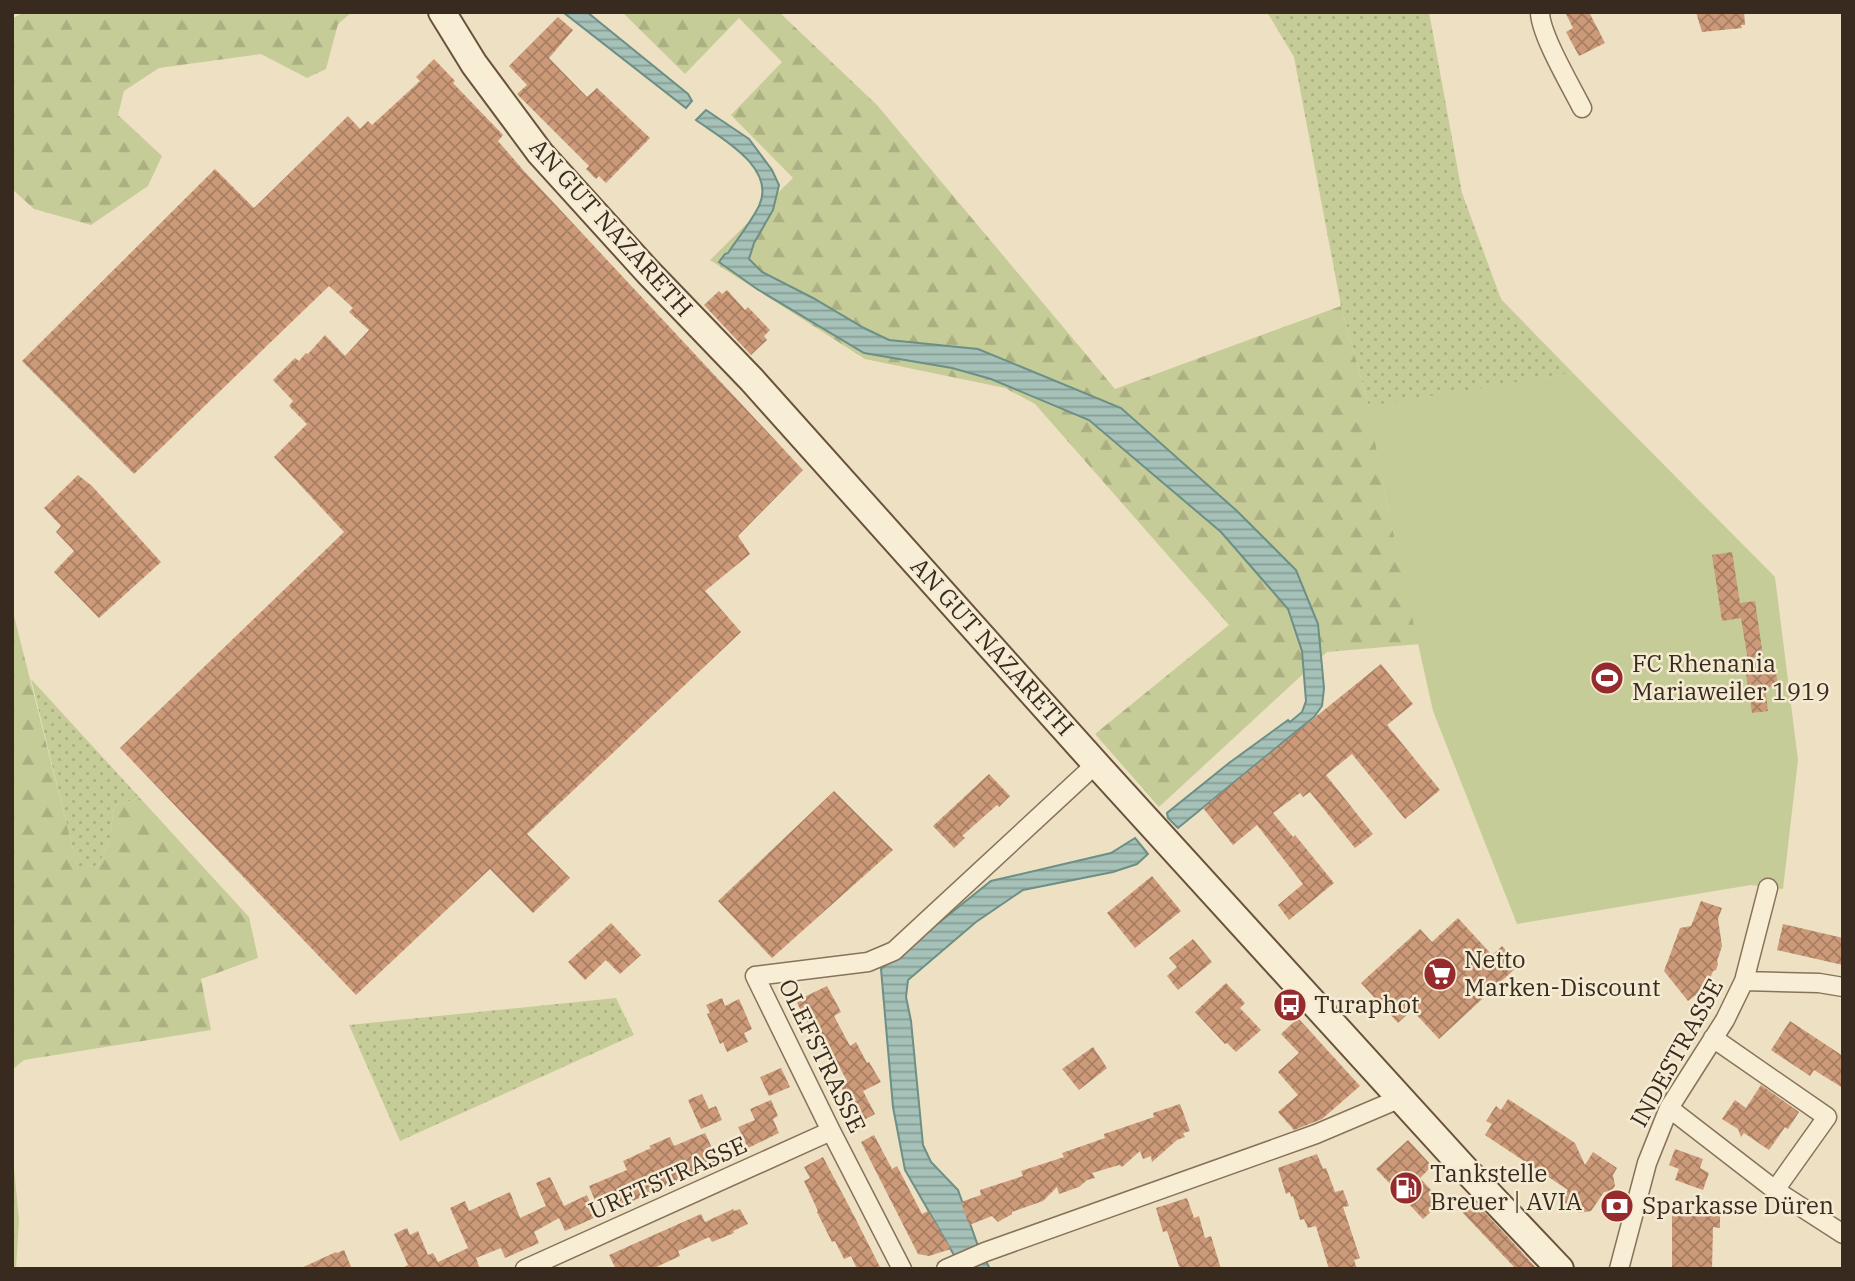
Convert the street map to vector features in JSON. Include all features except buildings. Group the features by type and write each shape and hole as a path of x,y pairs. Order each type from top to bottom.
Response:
{"main road":[{"name":"AN GUT NAZARETH","path":"442,12 474,64 540,153 648,272 752,380 1096,764 1560,1269"}],"street":[{"path":"1540,12 1540,19 1553,52 1581,108"},
{"name":"OLEFSTRASSE","path":"901,1269 755,976 868,962 894,951 1096,764"},
{"name":"INDESTRASSE","path":"1619,1269 1647,1163 1669,1108 1725,1020 1744,981 1768,888"},
{"name":"INDESTRASSE","path":"1744,981 1819,983 1843,987"},
{"path":"1713,1038 1827,1118 1775,1190"},
{"path":"951,1266 1316,1134 1401,1098"},
{"path":"1669,1108 1775,1190 1843,1234"},
{"name":"URFTSTRASSE","path":"525,1269 831,1131"}],"green space":[{"path":"24,12 352,12 338,24 326,69 307,78 261,54 159,68 124,91 118,115 162,156 148,186 91,225 34,209 12,189 12,19"},
{"path":"622,12 779,12 877,105 1115,389 1341,306 1369,407 1388,509 1420,644 1327,652 1159,807 1095,734 1229,625 1035,404 1005,388 865,359 710,260 793,178 731,115 782,62 739,18 685,74"},
{"path":"1267,12 1429,12 1462,193 1501,299 1573,373 1369,407 1341,306 1294,57"},
{"name":"FC Rhenania Mariaweiler 1919","path":"1573,373 1775,577 1798,760 1783,889 1751,885 1517,924 1433,711 1368,406"},
{"path":"12,608 78,869 99,865 110,837 114,806 140,798 249,917 258,958 201,979 211,1030 24,1060 12,1070"},
{"path":"31,679 140,798 114,806 110,837 99,865 78,870"},
{"path":"616,998 634,1035 400,1141 349,1025"},
{"path":"12,1147 19,1220 16,1269 12,1269"}],"water":[{"path":"561,12 587,12 688,94 692,101 686,108"},
{"path":"706,110 749,139 772,170 779,185 773,210 754,243 749,259 762,272 889,340 978,349 1121,408 1237,511 1296,570 1318,624 1324,688 1322,706 1314,717 1178,828 1168,818 1167,813 1229,763 1302,712 1306,701 1302,651 1288,609 1221,532 1089,420 991,379 952,368 864,353 757,289 719,262 752,218 759,206 762,192 754,167 744,156 696,120"},
{"path":"1135,838 1148,854 1137,864 1113,872 1023,890 976,922 908,980 906,997 911,1021 923,1145 931,1162 958,1190 977,1243 990,1269 962,1269 905,1170 893,1107 881,969 991,881 1111,853"}],"place":[{"name":"FC Rhenania Mariaweiler 1919","path":"1607,678"},
{"name":"Netto Marken-Discount","path":"1440,974"},
{"name":"Turaphot","path":"1290,1005"},
{"name":"Tankstelle Breuer | AVIA","path":"1406,1188"},
{"name":"Sparkasse Düren","path":"1617,1206"}]}
